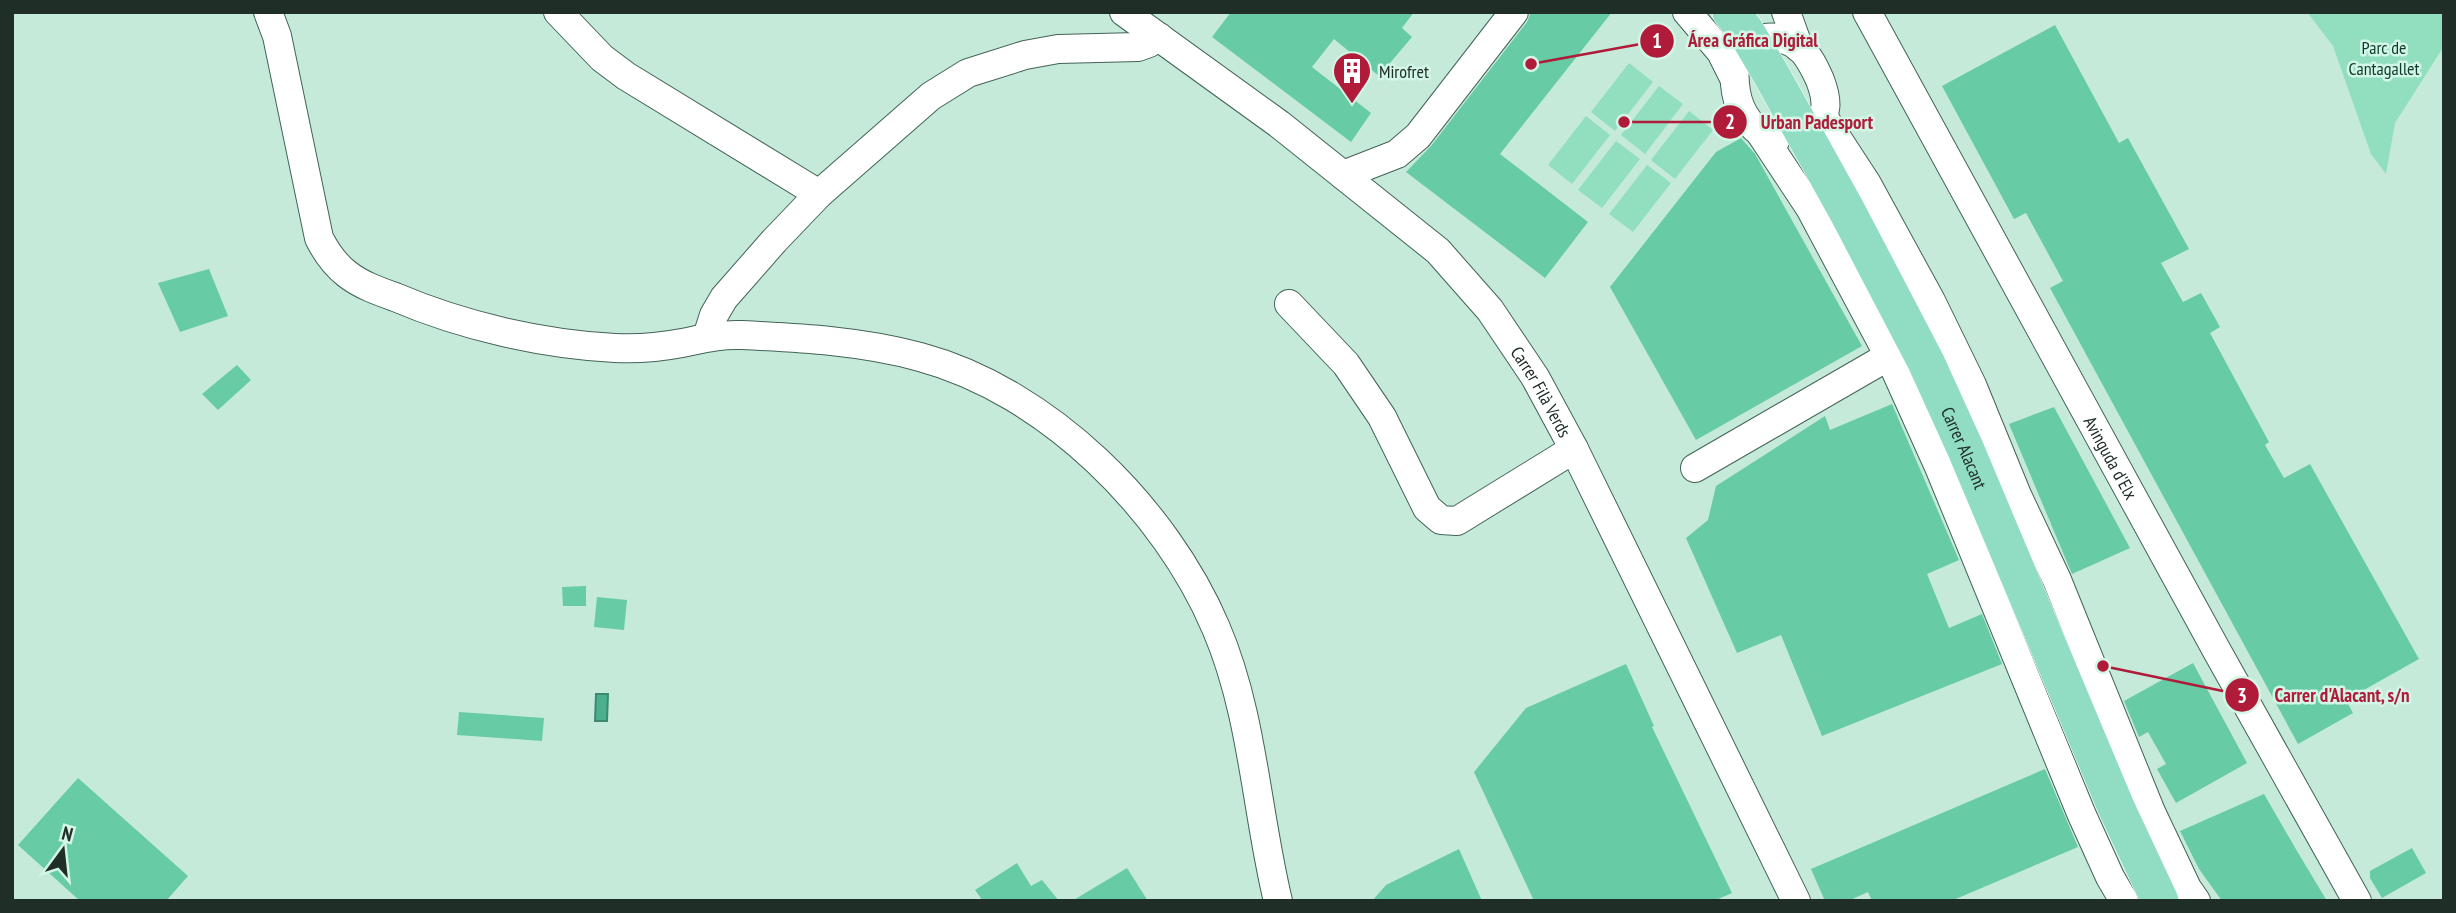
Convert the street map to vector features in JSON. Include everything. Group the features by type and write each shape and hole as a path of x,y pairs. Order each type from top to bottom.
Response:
{"main road":[{"name":"Carrer Alacant","path":"1746,34 1794,134 1826,174 1921,352 1950,413 2116,807 2186,900"}],"street":[{"path":"268,12 277,36 319,238 326,252 345,273 362,284 423,309 475,324 576,344 618,348 737,335 858,344 923,358 964,374 1016,400 1073,440 1134,498 1160,531 1193,583 1216,628 1238,695 1278,901"},
{"path":"558,12 601,58 626,76 819,194"},
{"name":"Carrer Filà Verds","path":"1124,12 1279,124 1438,251 1490,310 1535,377 1574,449 1796,901"},
{"path":"1343,175 1397,154 1418,136 1514,12"},
{"name":"Carrer Alacant","path":"1688,12 1721,51 1746,34"},
{"name":"Avinguda d'Elx","path":"1867,12 2357,901"},
{"path":"1746,34 1787,40 1799,48 1810,61 1822,86 1825,102 1794,134"},
{"path":"707,337 713,315 724,298 774,240 819,194 931,96 968,73 1025,55 1058,49 1138,47 1158,37"},
{"name":"Carrer Alacant","path":"1794,134 1810,208 1889,356 1938,467 2081,813 2124,901"},
{"name":"Carrer Alacant","path":"1794,134 1867,184 1931,301 1972,385 2017,495 2057,580 2186,900"},
{"path":"1289,304 1346,364 1382,417 1427,508 1441,520 1457,521 1574,449"},
{"path":"1695,468 1889,356"}],"green space":[{"name":"Parc de Cantagallet","path":"2307,12 2444,12 2444,46 2395,123 2386,174 2371,154 2333,46"},
{"path":"1629,63 1653,82 1615,131 1591,112"},
{"path":"1659,86 1683,104 1645,154 1621,135"},
{"path":"1689,111 1713,130 1675,179 1651,160"},
{"path":"1586,116 1610,135 1572,184 1548,165"},
{"path":"1616,141 1640,159 1602,208 1578,190"},
{"path":"1647,165 1671,183 1633,232 1609,214"}],"shaded area":[{"path":"596,694 608,694 607,721 595,721"}],"building":[{"name":"Mirofret","path":"1231,12 1414,12 1402,28 1412,37 1379,76 1334,39 1312,67 1371,113 1351,142 1212,37"},
{"path":"1531,12 1612,12 1500,154 1588,222 1545,278 1406,172 1431,146 1527,22"},
{"path":"2055,25 2119,143 2128,138 2189,249 2161,263 2183,302 2201,293 2220,327 2210,333 2269,442 2265,445 2284,478 2310,464 2419,659 2346,700 2353,713 2298,744 2050,288 2063,281 2026,213 2014,219 1942,86"},
{"path":"1741,138 1755,154 1862,346 1696,440 1610,287 1716,152"},
{"path":"209,269 228,316 180,332 158,283"},
{"path":"237,365 251,380 218,410 202,394"},
{"path":"1892,404 1959,560 1927,574 1949,628 1982,614 2002,664 1822,736 1781,635 1737,653 1686,538 1708,520 1716,486 1825,416 1830,430"},
{"path":"2054,407 2130,548 2072,574 2009,424"},
{"path":"586,586 586,606 563,606 562,587"},
{"path":"597,597 627,600 624,630 594,627"},
{"path":"2193,663 2247,763 2176,803 2157,769 2166,764 2148,732 2139,737 2124,701"},
{"path":"1626,664 1654,726 1652,727 1732,893 1714,901 1534,901 1474,772 1526,708"},
{"path":"459,712 544,718 542,741 457,735"},
{"path":"2045,769 2078,847 1951,901 1872,901 1868,892 1848,901 1825,901 1811,869"},
{"path":"78,778 188,876 166,901 80,901 18,845"},
{"path":"2264,794 2327,901 2222,901 2199,869 2180,831"},
{"path":"2412,848 2426,873 2382,898 2370,878 2370,871"},
{"path":"1459,849 1482,901 1372,901 1386,885"},
{"path":"1017,863 1031,886 1042,880 1059,901 983,901 975,890"},
{"path":"1127,868 1148,901 1072,901"}],"place":[{"name":"Área Gráfica Digital","path":"1531,64"},
{"name":"Mirofret","path":"1352,105"},
{"name":"Urban Padesport","path":"1624,122"},
{"name":"Carrer d'Alacant, s/n","path":"2103,666"}]}
